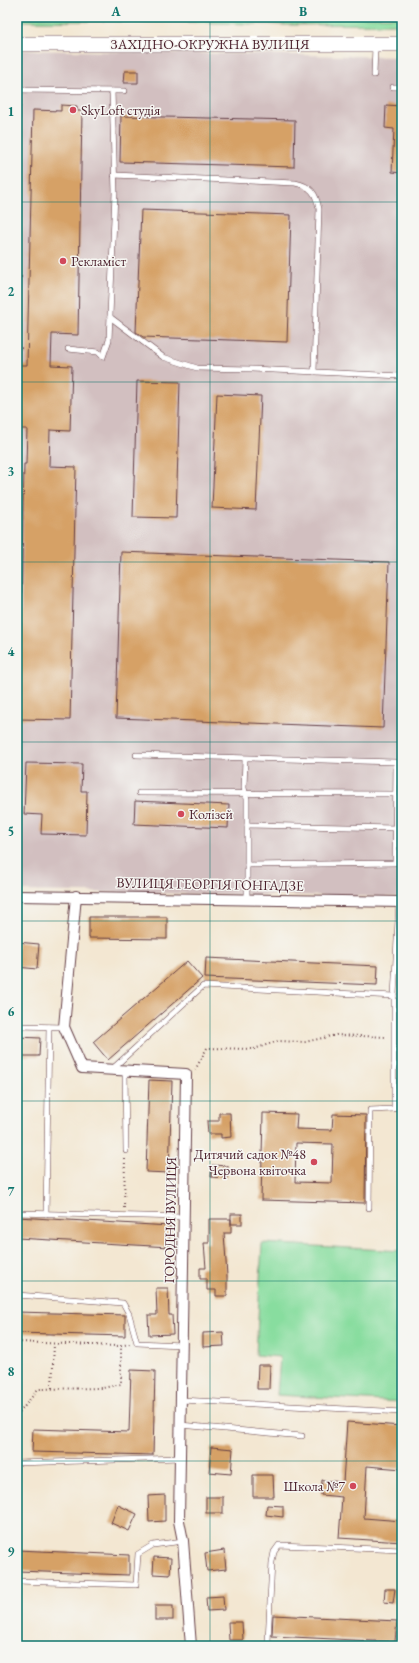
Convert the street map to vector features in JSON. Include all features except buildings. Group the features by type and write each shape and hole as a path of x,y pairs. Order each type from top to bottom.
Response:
{"main road":[{"name":"ЗАХІДНО-ОКРУЖНА ВУЛИЦЯ","path":"17,44 402,44"}],"street":[{"name":"ВУЛИЦЯ ГЕОРГІЯ ГОНГАДЗЕ","path":"17,896 400,902"},
{"path":"76,896 64,1027 82,1068 125,1072 186,1074"},
{"name":"ГОРОДНЯ ВУЛИЦЯ","path":"186,1074 179,1521 183,1541 191,1646"}],"lane":[{"path":"374,75 375,44"},
{"path":"393,87 402,87"},
{"path":"17,127 18,90 124,91"},
{"path":"68,349 98,352 103,357 109,340 114,175 112,91"},
{"path":"114,175 295,183 306,185 314,192 319,209 314,372"},
{"path":"110,317 163,357 197,368 402,376"},
{"path":"136,755 396,762 395,863 247,865"},
{"path":"245,759 244,788 246,794 247,825 247,899"},
{"path":"139,793 396,794"},
{"path":"247,825 396,828"},
{"path":"369,1208 370,1110 394,1109 394,996 400,902"},
{"path":"110,1070 203,986 394,996"},
{"path":"17,1026 64,1027"},
{"path":"46,1214 49,1027"},
{"path":"394,1065 402,1065"},
{"path":"125,1072 126,1151"},
{"path":"17,1213 184,1217"},
{"path":"17,1295 123,1303 129,1314 137,1343 182,1345"},
{"path":"181,1400 402,1412"},
{"path":"180,1425 302,1436"},
{"path":"17,1463 180,1458"},
{"path":"17,1581 136,1585 138,1554 153,1545 183,1541"},
{"path":"271,1646 268,1641 272,1562 274,1552 280,1545 402,1550"}],"path":[{"path":"17,276 23,277"},
{"path":"17,348 22,348"},
{"path":"186,1074 197,1068 198,1062 207,1048 254,1049 278,1041 305,1042 336,1035 394,1038"},
{"path":"124,1215 126,1151"},
{"path":"17,1342 121,1345 137,1343"},
{"path":"52,1389 54,1344"},
{"path":"17,1416 38,1389 103,1388 121,1384 121,1345"}],"shaded area":[{"path":"17,50 402,57 402,897 17,891"}],"green space":[{"path":"17,17 402,17 402,24 285,25 187,22 17,21"},
{"path":"262,1243 402,1251 402,1402 277,1395 280,1357 256,1355"}],"place":[{"name":"SkyLoft студія","path":"73,110"},
{"name":"Рекламіст","path":"63,261"},
{"name":"Колізей","path":"181,814"},
{"name":"Дитячий садок №48 Червона квіточка","path":"314,1162"},
{"name":"Школа №7","path":"353,1486"}]}
